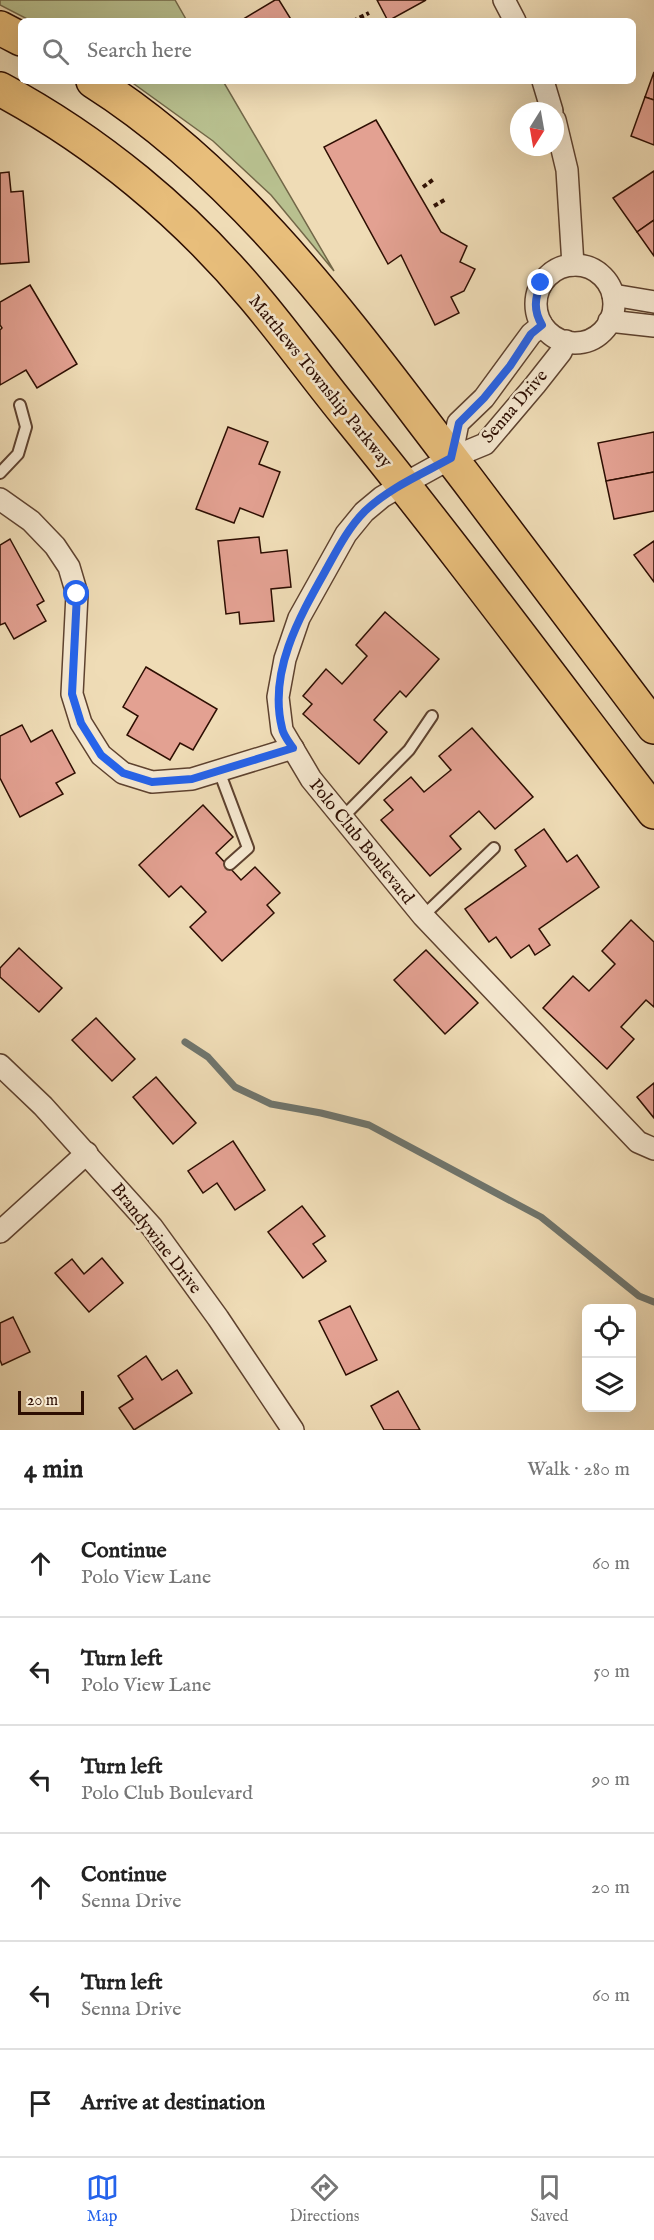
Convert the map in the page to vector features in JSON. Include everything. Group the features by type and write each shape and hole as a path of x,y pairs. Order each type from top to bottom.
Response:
{"main road":[{"path":"0,28 18,37"},
{"path":"97,84 184,149 227,188 293,258 376,360 654,727"},
{"name":"Matthews Township Parkway","path":"0,89 28,104 110,159 155,195 194,232 254,297 404,484 654,812"}],"street":[{"path":"504,0 513,18"},
{"path":"544,84 549,102"},
{"path":"564,156 567,170 573,265"},
{"path":"580,265 593,269 604,278 613,295 613,313 602,332 593,339 580,342 566,342 549,333 542,325 536,311 536,297 541,283 551,272 565,266 580,265"},
{"path":"613,295 654,302"},
{"path":"609,321 654,326"},
{"name":"Senna Drive","path":"451,458 459,423 484,398 510,366 531,334 542,325"},
{"name":"Senna Drive","path":"404,484 451,458 485,444 536,385 566,342"},
{"name":"Polo Club Boulevard","path":"404,484 375,503 346,534 299,618 285,659 278,697 282,730 311,778 423,916 638,1142 654,1149"},
{"path":"0,499 31,521 55,546 69,567 77,594 72,694 81,723 101,755 123,773 152,782 192,779 293,748"},
{"name":"Brandywine Drive","path":"0,1065 43,1106 152,1227 293,1430"},
{"path":"0,1232 10,1226 87,1153"}],"lane":[{"path":"0,473 18,454 27,427 20,405"},
{"path":"343,817 409,750 432,716"},
{"path":"219,771 248,848 230,864"},
{"path":"423,916 494,848"}],"path":[{"path":"359,18 369,13"},
{"path":"423,187 434,179"},
{"path":"434,207 446,199"}],"green space":[{"path":"0,0 175,0 185,18 25,18 0,5"},
{"path":"134,84 225,84 334,271 271,195 213,141"}],"building":[{"path":"275,0 279,0 290,18 245,18"},
{"path":"377,0 426,0 393,18 386,18"},
{"path":"654,72 654,100 645,97"},
{"path":"645,97 654,100 654,145 631,136"},
{"path":"376,120 441,232 467,246 460,262 475,269 464,291 451,297 459,313 435,325 401,255 388,264 324,147"},
{"path":"654,171 654,220 637,232 613,198"},
{"path":"9,172 11,192 23,191 29,262 0,264 0,173"},
{"path":"654,220 654,256 637,232"},
{"path":"30,285 77,364 37,388 26,370 0,385 0,330 2,328 0,302"},
{"path":"228,427 268,442 259,464 280,472 263,517 240,508 234,523 196,509"},
{"path":"654,432 654,472 606,481 598,443"},
{"path":"654,472 654,511 614,519 606,481"},
{"path":"259,537 261,553 287,550 291,587 271,589 274,621 240,624 239,612 226,614 218,541"},
{"path":"10,539 44,601 37,605 46,621 14,639 5,623 0,625 0,545"},
{"path":"654,541 654,582 634,555"},
{"path":"385,612 439,659 406,697 400,691 374,720 387,732 359,764 303,714 312,704 303,696 326,669 342,684 367,656 356,645"},
{"path":"146,667 217,709 193,750 180,743 170,760 127,735 138,716 123,707"},
{"path":"22,725 31,742 52,730 75,773 56,783 63,794 20,817 0,778 0,736"},
{"path":"472,728 533,797 495,829 479,811 450,836 461,849 430,876 381,820 393,810 384,800 411,777 424,792 451,770 439,756"},
{"path":"203,805 233,837 216,853 241,880 255,867 280,893 267,905 274,913 222,961 190,927 206,912 181,886 169,897 139,865"},
{"path":"544,829 567,862 577,855 599,887 539,929 550,945 535,955 529,945 511,958 496,937 489,942 465,909 526,866 515,850"},
{"path":"631,920 654,942 654,1007 646,1000 621,1027 634,1039 607,1069 543,1008 573,976 589,991 615,964 602,951"},
{"path":"19,948 62,988 39,1012 0,977 0,968"},
{"path":"426,950 478,1003 445,1034 394,980"},
{"path":"96,1018 135,1059 112,1081 72,1040"},
{"path":"156,1077 196,1123 173,1144 133,1097"},
{"path":"654,1083 654,1118 637,1097"},
{"path":"233,1141 265,1190 235,1210 217,1183 203,1193 188,1171"},
{"path":"302,1206 325,1236 313,1244 326,1261 303,1278 268,1232"},
{"path":"102,1258 123,1283 89,1312 55,1273 72,1259 84,1274"},
{"path":"350,1306 377,1360 346,1375 319,1321"},
{"path":"13,1317 30,1352 2,1365 0,1323"},
{"path":"146,1356 162,1380 177,1370 192,1393 134,1430 119,1408 133,1399 118,1376"},
{"path":"398,1391 420,1430 384,1430 371,1406"}],"waterway":[{"path":"185,1042 208,1057 235,1087 271,1104 369,1125 541,1217 639,1296 654,1302"}],"route":[{"path":"77,594 72,694 81,723 101,755 123,773 152,782 192,779 293,748 282,730 278,697 285,659 299,618 346,534 364,513 382,497 451,458 459,423 484,398 510,366 531,334 542,325 536,311 536,297 541,283"}]}
